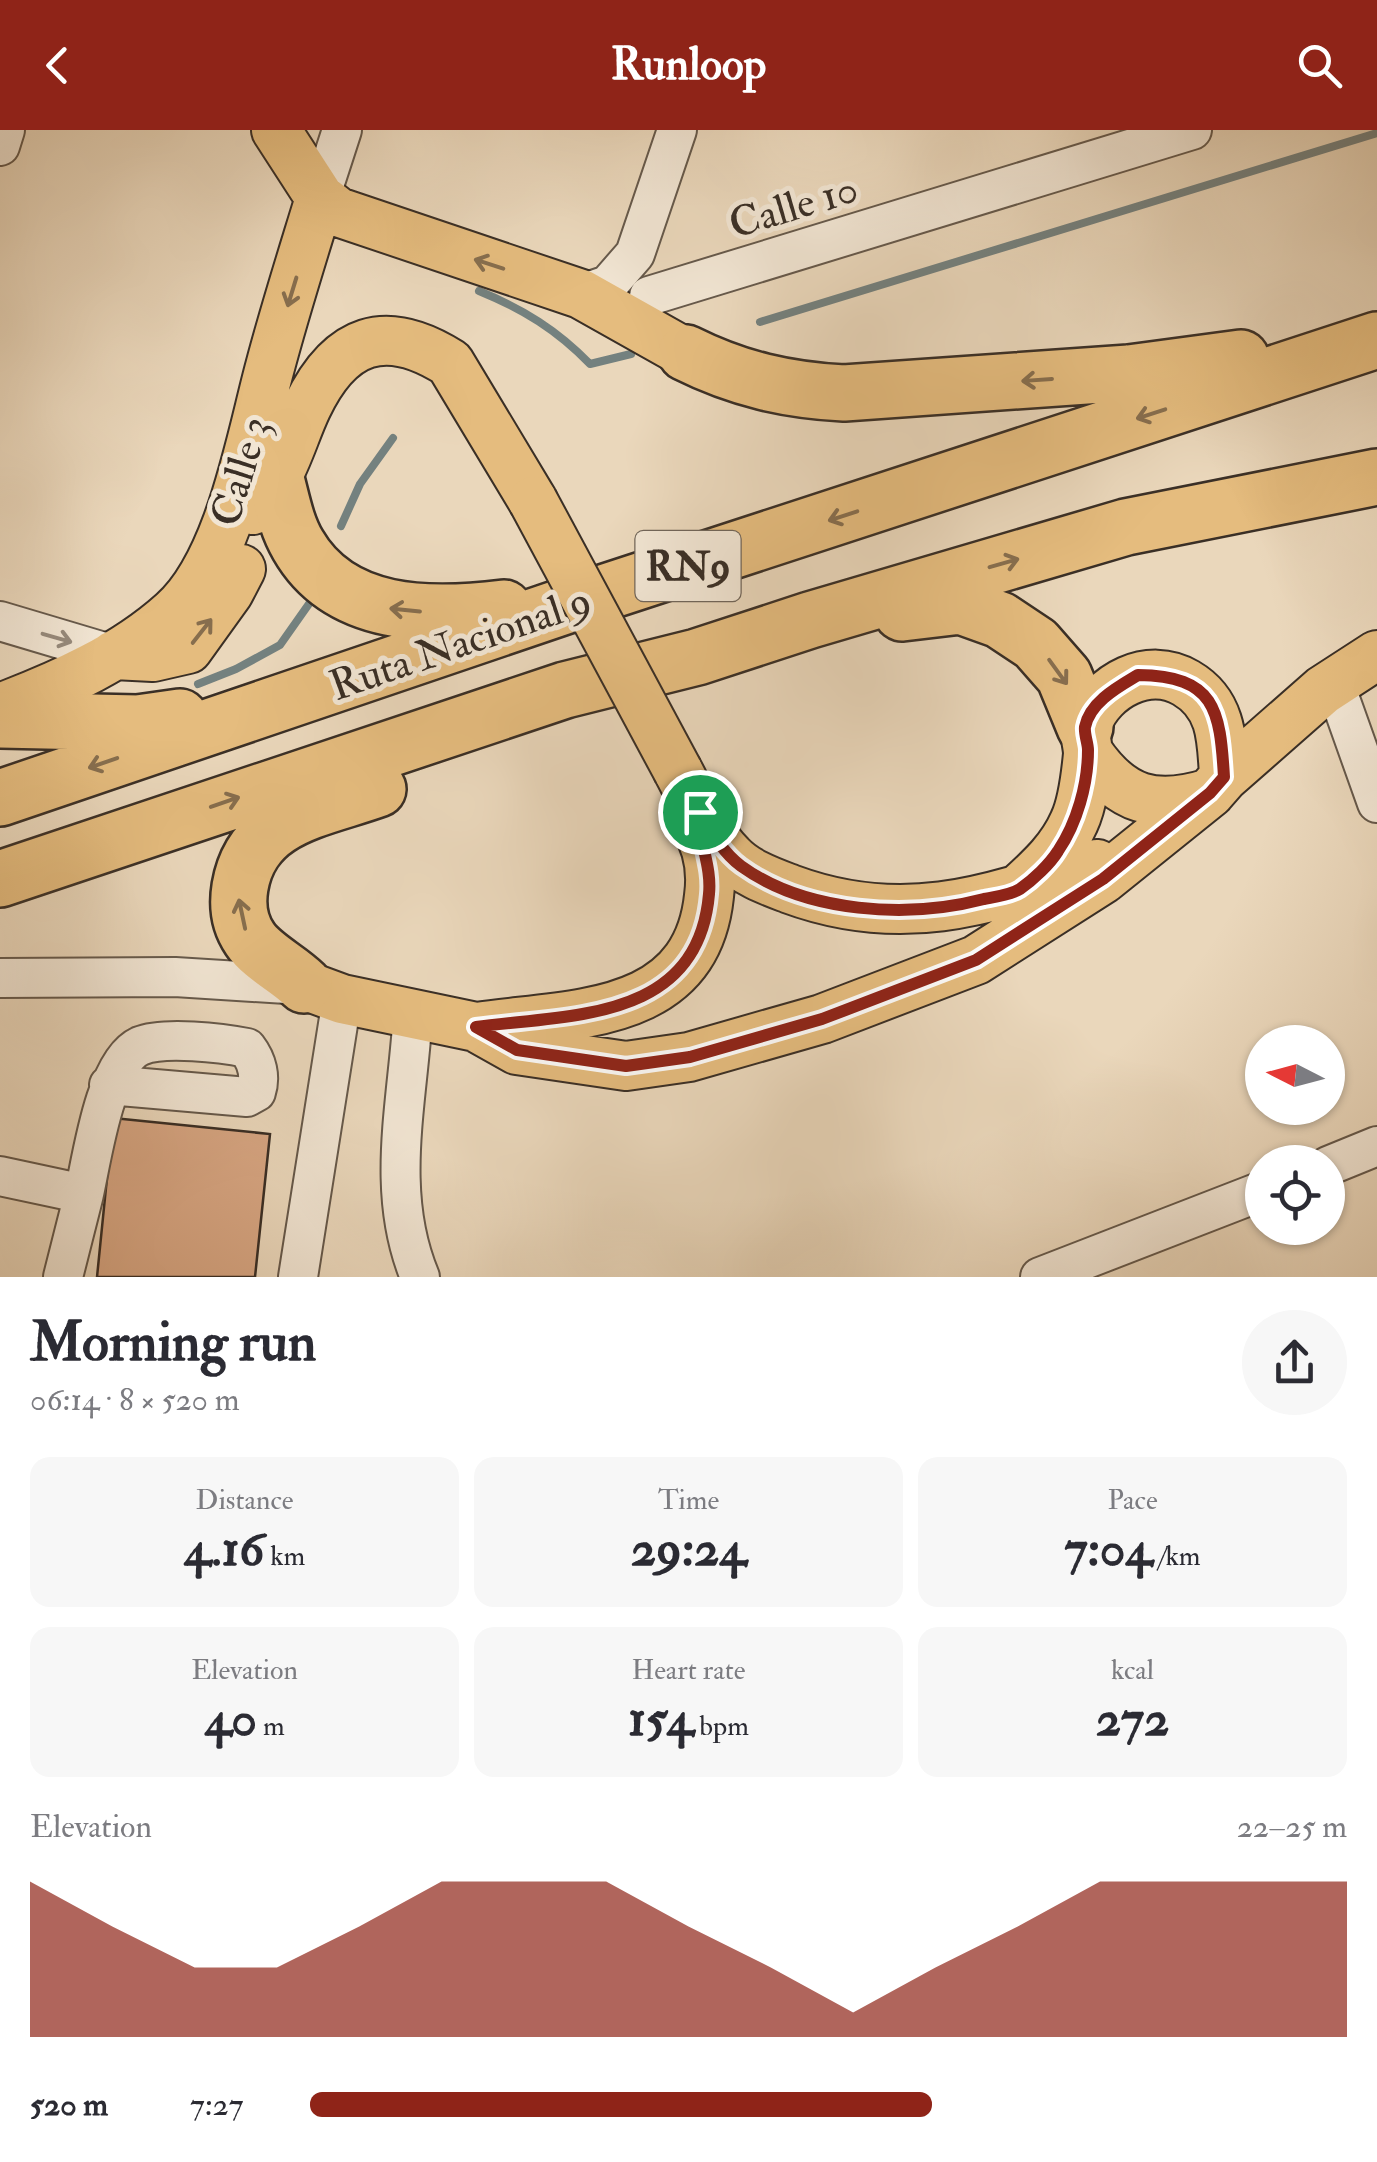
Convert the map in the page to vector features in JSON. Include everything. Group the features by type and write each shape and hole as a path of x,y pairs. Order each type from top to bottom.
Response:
{"highway":[{"path":"686,353 760,383 844,394 1128,374 1377,338"},
{"name":"Ruta Nacional 9","path":"0,798 606,592 1377,338"},
{"path":"1126,527 1377,448"},
{"name":"Ruta Nacional 9","path":"0,879 565,690 697,657 1126,527 1377,476"},
{"path":"276,479 297,543 330,582 358,600 407,612 468,613 606,592"},
{"path":"810,620 854,624 918,609 961,606 1000,620 1036,644 1064,676 1086,739"},
{"path":"323,992 251,941 242,921 238,903 245,865 262,836 289,821 580,716 697,657"},
{"path":"0,720 138,723 277,704"}],"main road":[{"path":"276,130 320,198 356,220 581,294 686,353"},
{"name":"Calle 3","path":"0,708 58,686 114,655 174,613 202,577 226,525 320,198"},
{"path":"114,655 153,657 188,649 230,592 309,403 330,369 351,349 371,340 404,341 450,363 533,500 713,835 741,866 813,898 862,909 908,912 1018,890 1143,848"},
{"path":"188,597 276,479"},
{"path":"323,992 476,1027 517,1050 626,1066 690,1057 822,1019 956,970 1064,905 1143,848 1334,682 1377,655"},
{"path":"1018,890 1057,854 1076,820 1086,739 1106,694 1138,675 1174,676 1204,693 1221,727 1217,785"},
{"path":"1086,739 1104,776 1121,789 1153,802 1178,802 1217,785"},
{"path":"476,1027 597,1013 659,987 695,947 705,921 710,872 689,791"}],"street":[{"path":"0,146 6,130"},
{"name":"Calle 3","path":"320,198 342,130"},
{"path":"581,294 608,285 635,254 677,130"},
{"name":"Calle 10","path":"649,296 1192,130"},
{"path":"635,254 662,323 686,353"},
{"path":"0,621 114,655"},
{"path":"1334,682 1377,802"},
{"path":"0,978 176,976 323,992 298,1277"},
{"path":"414,1012 398,1183 410,1253 420,1277"},
{"path":"63,1277 109,1085"},
{"path":"1345,1159 1377,1146"},
{"path":"0,1176 84,1194"},
{"path":"1040,1277 1245,1198"}],"building":[{"path":"113,1118 270,1134 255,1277 97,1277"}],"waterway":[{"path":"760,322 1377,133"},
{"path":"479,291 539,322 590,364 631,354"},
{"path":"341,526 360,484 393,438"},
{"path":"198,684 280,645 311,601"}],"route":[{"path":"1138,675 1174,676 1204,693 1221,727 1224,777 1210,793 1103,879 1012,939 956,970 822,1019 690,1057 649,1064 589,1063 517,1050 476,1027 597,1013 659,987 695,947 705,921 710,872 698,831 700,812 713,835 741,866 813,898 862,909 908,912 973,902 1018,890 1057,854 1076,820 1088,752 1085,727 1106,694 1138,675"}]}
